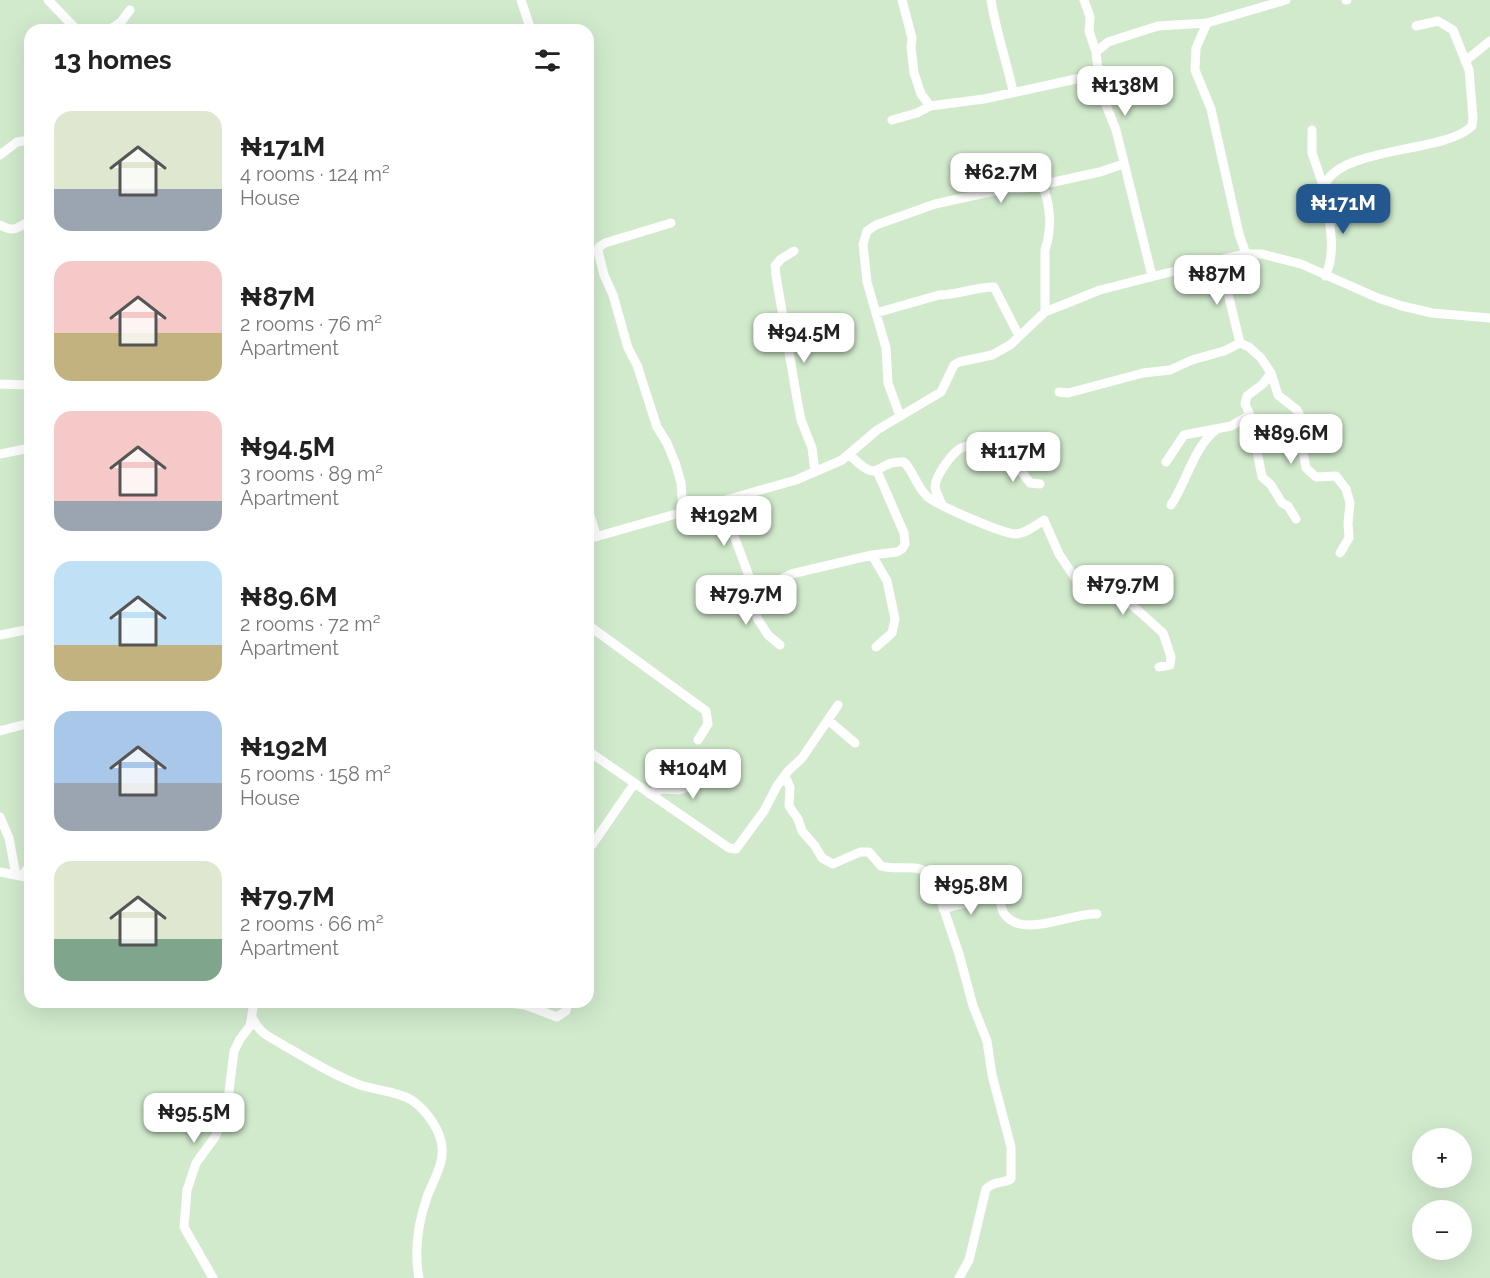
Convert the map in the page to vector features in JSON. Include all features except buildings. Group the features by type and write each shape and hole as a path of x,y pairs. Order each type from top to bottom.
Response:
{"street":[{"path":"48,0 71,24"},
{"path":"521,0 529,24"},
{"path":"902,0 912,38 910,47 914,74 921,94 930,106"},
{"path":"990,0 998,39 1013,91"},
{"path":"1084,0 1090,17 1090,36 1096,52 1100,90 1116,130 1152,276"},
{"path":"1096,52 1108,42 1154,27 1207,23 1286,0"},
{"path":"118,24 130,10"},
{"path":"1324,188 1328,179 1358,160 1404,148 1436,143 1470,129 1473,118 1469,86 1470,74 1452,28 1438,21 1416,26"},
{"path":"1207,23 1196,48 1195,70 1211,109 1239,234 1246,254"},
{"path":"1465,61 1490,41"},
{"path":"892,120 917,113 930,106 973,101 1098,74"},
{"path":"1312,130 1312,153 1324,188 1332,252 1330,267 1325,276"},
{"path":"0,155 17,142 24,141"},
{"path":"900,416 888,383 886,348 867,282 863,244 870,228 897,216 935,204 1004,189 1026,188 1101,172 1123,164"},
{"path":"1041,183 1049,201 1045,250 1045,312"},
{"path":"671,223 604,243 598,251 628,348 637,365 657,427 667,443 679,475 683,511"},
{"path":"0,225 10,230 18,229 24,224"},
{"path":"794,251 775,266 800,412 809,438 815,472"},
{"path":"594,536 796,480 842,460 877,430 941,392 954,365 958,362 992,356 1010,345 1045,312 1100,290 1152,276 1246,254 1262,254 1291,261 1402,306 1432,313 1490,318"},
{"path":"1214,261 1224,277 1240,343 1255,351 1271,373 1278,395 1294,406 1300,416 1299,434 1306,468 1316,477 1336,476 1346,489 1350,503 1348,523 1350,534 1340,553"},
{"path":"876,313 939,295 994,287 1019,336"},
{"path":"1059,393 1068,393 1143,373 1170,370 1240,343"},
{"path":"1271,373 1263,384 1245,399 1262,477 1271,485 1296,519"},
{"path":"0,384 24,385"},
{"path":"1166,462 1184,435 1234,425 1250,416"},
{"path":"1171,504 1180,490 1195,455 1217,429"},
{"path":"942,505 935,490 936,482 946,463 959,449 992,441 999,441 1030,483 1040,484"},
{"path":"0,454 24,449"},
{"path":"849,454 864,470 878,471 890,464 904,462 922,490 942,505 974,520 1016,534 1044,520 1059,554 1077,582 1101,577 1163,633 1171,657 1170,665 1159,667"},
{"path":"752,584 760,588 766,587 791,574 872,555 897,552 905,544 905,539 878,471"},
{"path":"721,501 752,584 757,618 768,635 780,645"},
{"path":"872,555 887,581 895,619 892,633 876,647"},
{"path":"0,635 24,630"},
{"path":"594,630 706,711 708,724 698,740"},
{"path":"594,755 729,848 736,849 765,811 777,786 802,758 838,705"},
{"path":"828,720 855,743"},
{"path":"0,730 24,724"},
{"path":"649,794 662,789 679,790 690,786 716,765"},
{"path":"785,776 790,787 789,806 798,819 802,831 825,861 833,864 865,852 873,854 881,866 924,869 931,874 934,880 959,954 973,1006 987,1041 992,1075 1004,1115 1012,1156 1011,1179 993,1183 986,1189 969,1260 959,1278"},
{"path":"594,842 634,784"},
{"path":"1,821 23,876"},
{"path":"0,872 23,876"},
{"path":"943,909 994,896 999,897 1002,910 1007,917 1023,924 1042,924 1061,921 1072,916 1097,914"},
{"path":"213,1278 184,1227 187,1190 196,1163 215,1137 227,1108 234,1051 253,1019 254,1008"},
{"path":"533,1008 557,1017 567,1008"},
{"path":"253,1019 263,1034 306,1059 358,1084 408,1098 421,1108 438,1131 442,1155 440,1167 422,1214 417,1261 419,1278"},
{"path":"245,1033 263,1034"}]}
